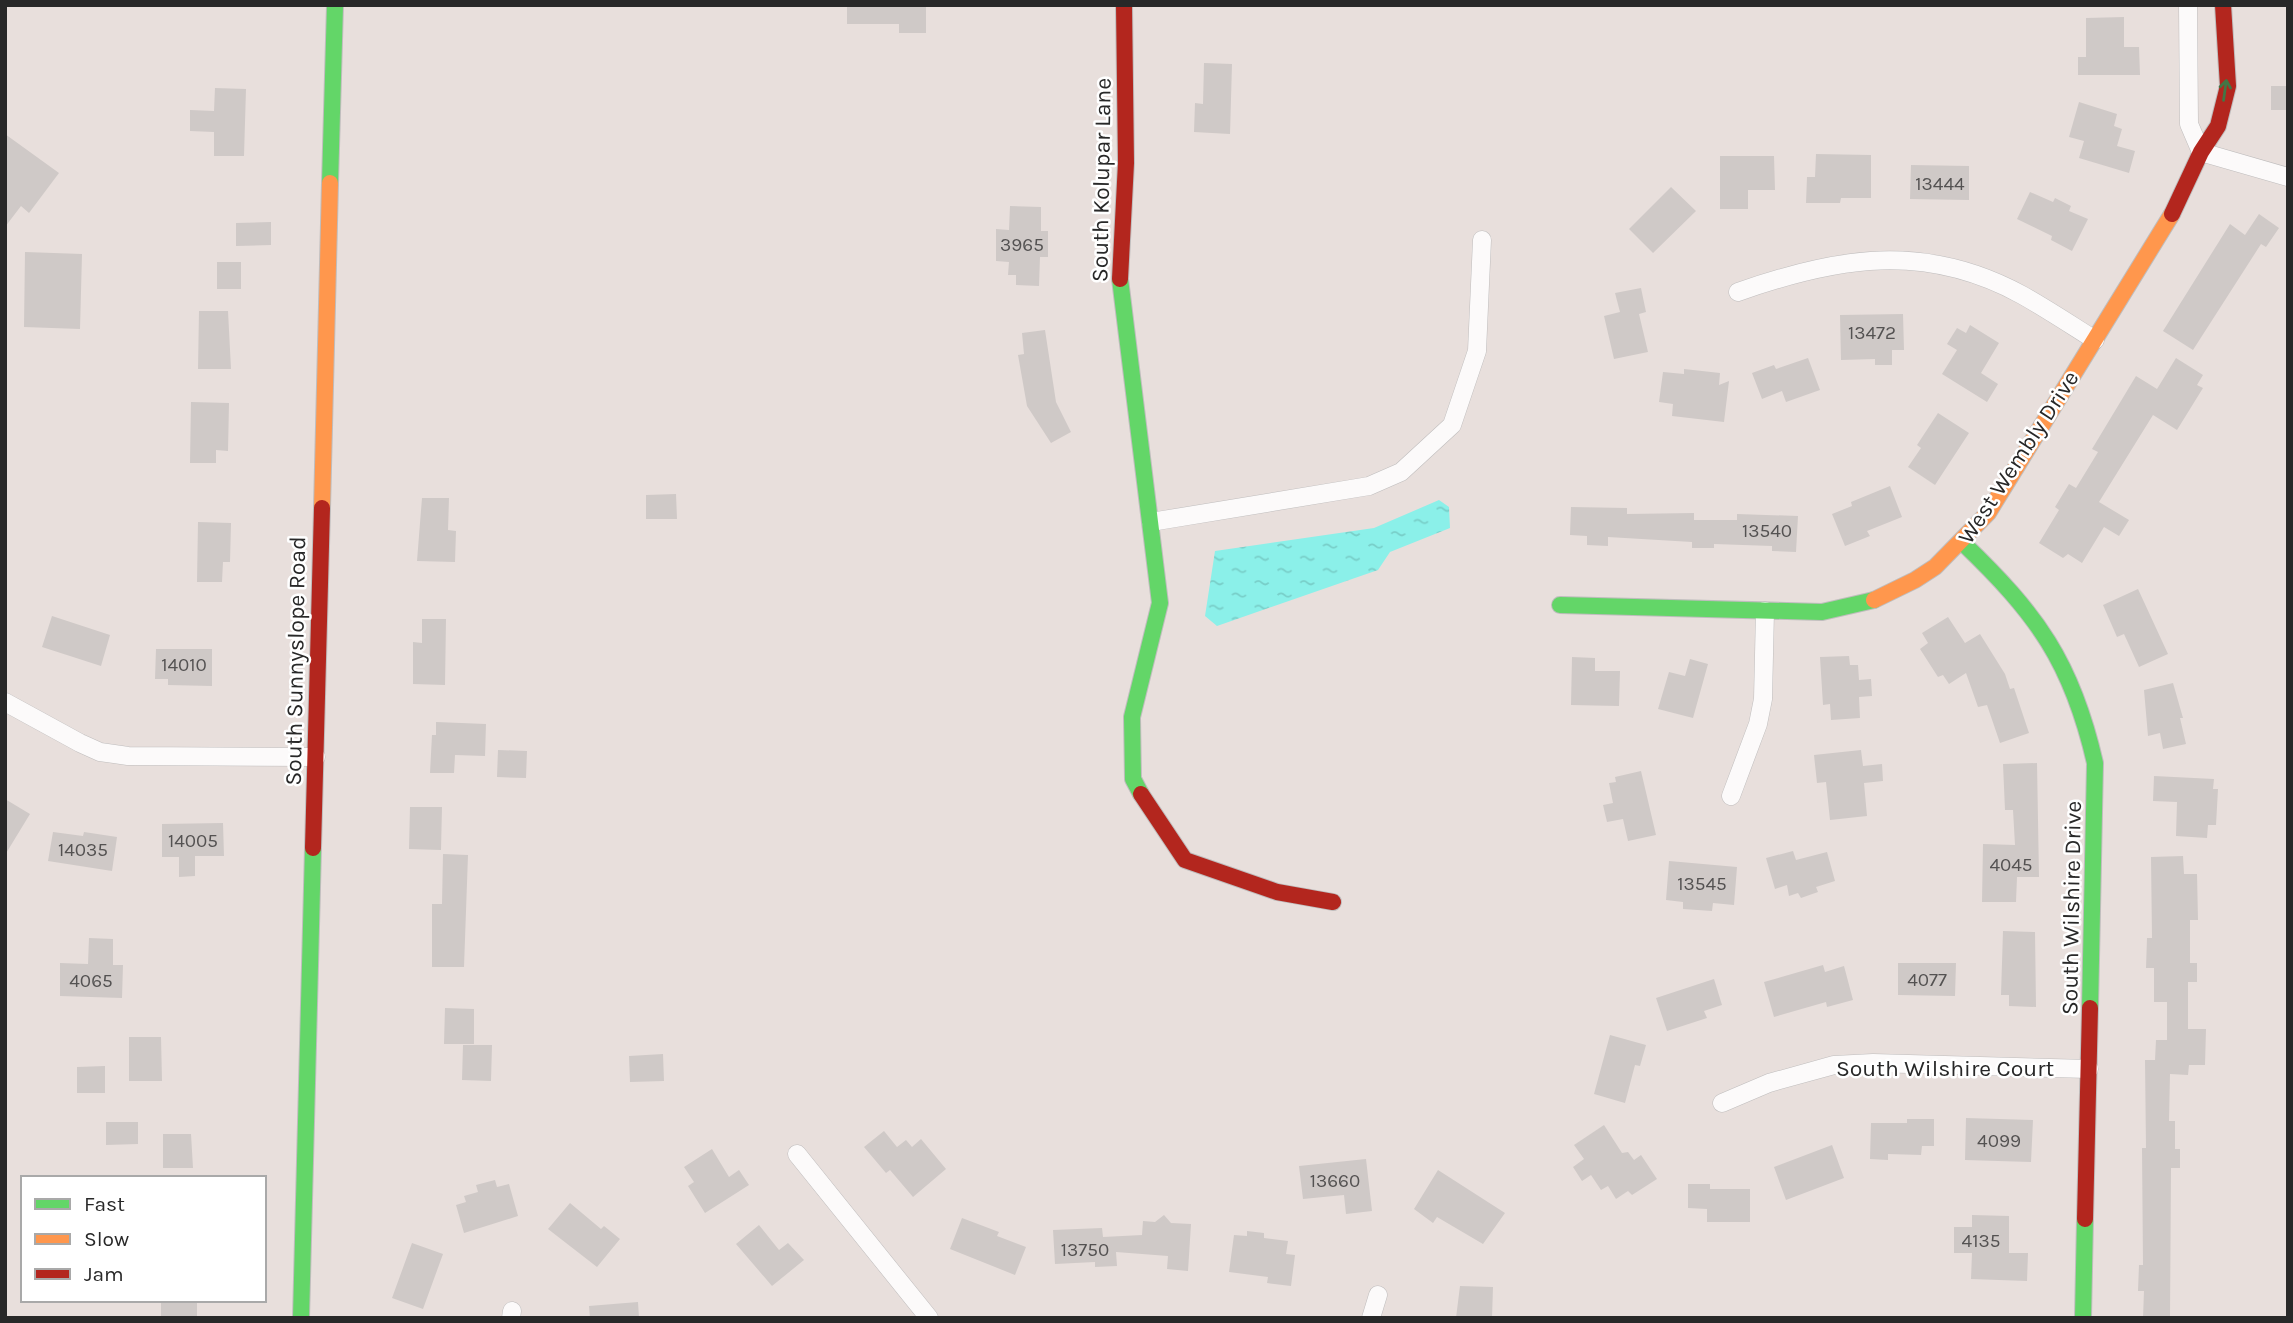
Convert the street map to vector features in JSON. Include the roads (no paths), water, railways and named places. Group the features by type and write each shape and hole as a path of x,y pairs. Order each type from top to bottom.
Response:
{"street":[{"name":"South Sunnyslope Road","path":"301,1318 335,5"},
{"name":"South Kolupar Lane","path":"1124,5 1126,163 1119,271 1160,603 1132,717 1133,779 1152,813 1185,860 1277,892 1333,902"},
{"path":"2188,5 2189,124 2200,152 2288,177"},
{"name":"West Wembly Drive","path":"1560,605 1822,612 1881,598 1934,570 1963,544 1988,513 2171,217 2200,152 2218,126 2228,86 2223,5"},
{"path":"1151,522 1369,486 1401,472 1452,425 1477,351 1482,240"},
{"path":"1738,292 1838,262 1908,261 1983,278 2020,294 2095,340"},
{"name":"South Wilshire Drive","path":"1963,544 2036,617 2075,686 2088,725 2096,794 2083,1318"},
{"path":"1731,796 1758,724 1763,699 1765,611"},
{"path":"5,702 100,752 128,756 316,757"},
{"name":"South Wilshire Court","path":"1722,1103 1769,1083 1834,1065 1873,1063 2089,1069"},
{"path":"797,1154 929,1318"},
{"path":"1371,1318 1378,1296"}],"water":[{"path":"1439,500 1449,507 1450,528 1390,552 1378,570 1217,626 1205,616 1215,551 1374,528"}]}
